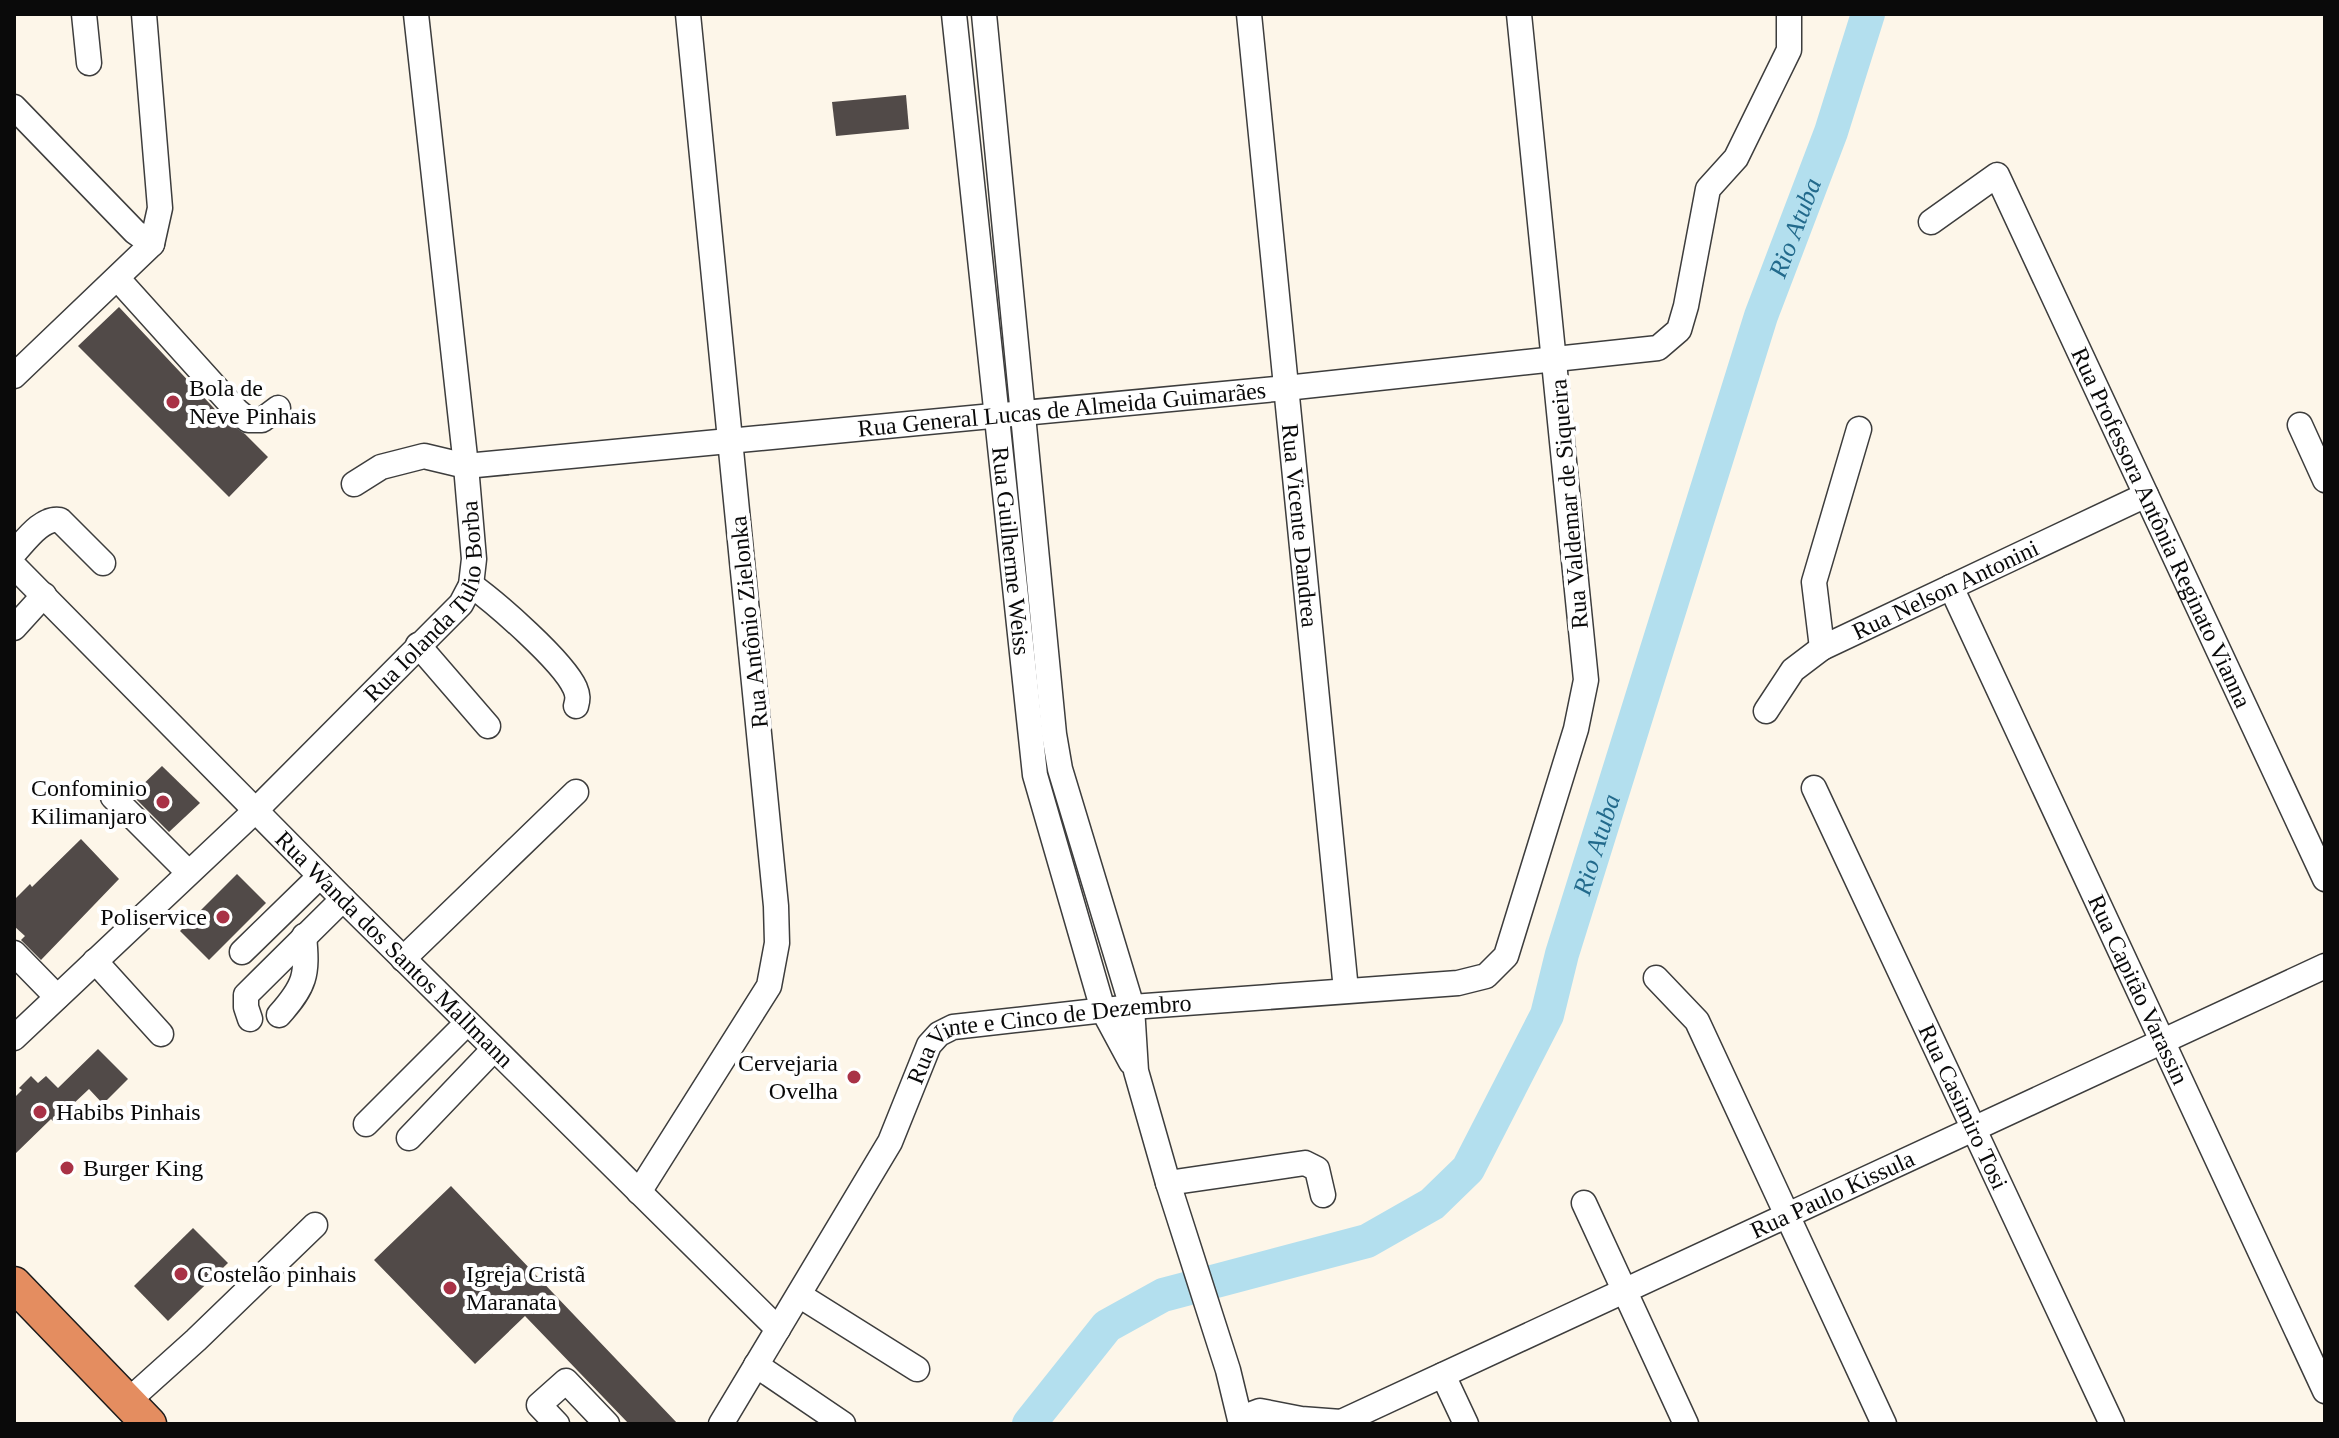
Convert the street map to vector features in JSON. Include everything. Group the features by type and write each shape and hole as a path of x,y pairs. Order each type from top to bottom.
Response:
{"highway":[{"path":"14,1284 138,1413"}],"street":[{"path":"84,14 89,63"},
{"path":"14,376 152,244 160,208 144,14"},
{"name":"Rua Iolanda Tulio Borba","path":"14,1038 256,810 461,604 471,585 474,559 466,466 416,14"},
{"name":"Rua Antônio Zielonka","path":"639,1192 769,986 777,943 776,906 688,14"},
{"name":"Rua Guilherme Weiss","path":"954,14 1035,775 1103,1010 1136,1071"},
{"name":"Rua Guilherme Weiss","path":"984,14 1054,734 1060,769 1132,1007 1136,1071 1242,1424"},
{"name":"Rua Vicente Dandrea","path":"1249,14 1346,990"},
{"name":"Rua Valdemar de Siqueira","path":"1486,976 1506,956 1576,729 1586,680 1519,14"},
{"name":"Rua General Lucas de Almeida Guimarães","path":"354,484 381,467 424,456 466,466 1286,388 1658,348 1679,330 1708,189 1736,158 1789,50 1789,14"},
{"path":"14,107 135,232 152,244"},
{"name":"Rua Professora Antônia Reginato Vianna","path":"1931,222 1997,175 2325,879"},
{"path":"118,279 248,420 262,420 278,408"},
{"path":"2300,425 2325,480"},
{"path":"1822,648 1814,582 1859,429"},
{"name":"Rua Nelson Antonini","path":"1766,711 1793,670 1822,648 2146,495"},
{"path":"14,553 53,519 60,520 103,563"},
{"name":"Rua Wanda dos Santos Mallmann","path":"14,566 467,1023 778,1329"},
{"path":"471,585 494,602 558,666 575,688 578,698 576,706"},
{"name":"Rua Capitão Varassin","path":"1951,587 2325,1391"},
{"path":"14,628 44,595"},
{"path":"418,645 488,726"},
{"name":"Rua Casimiro Tosi","path":"1814,788 2112,1424"},
{"path":"403,959 576,792"},
{"path":"113,797 188,872"},
{"path":"242,952 320,876"},
{"path":"250,1019 246,995 343,899"},
{"path":"279,1015 296,996 305,978 304,936"},
{"path":"14,953 57,997"},
{"path":"95,961 161,1034"},
{"name":"Rua Paulo Kissula","path":"1281,1419 1339,1423 2325,966"},
{"name":"Rua Vinte e Cinco de Dezembro","path":"721,1424 890,1142 921,1062 929,1045 939,1034 953,1027 1103,1010 1458,983 1486,976"},
{"path":"1656,978 1697,1021 1884,1424"},
{"path":"366,1124 467,1023"},
{"path":"409,1138 494,1049"},
{"path":"1168,1183 1305,1163 1317,1169 1323,1195"},
{"path":"1584,1203 1686,1424"},
{"path":"138,1413 196,1340 315,1225"},
{"path":"799,1295 917,1369"},
{"path":"1225,1360 1244,1389 1281,1419"},
{"path":"756,1365 843,1424"},
{"path":"1443,1375 1466,1424"},
{"path":"557,1424 539,1405 566,1381 607,1424"},
{"path":"1242,1424 1260,1411 1281,1419"}],"building":[{"path":"906,95 909,129 836,136 832,102"},
{"name":"Bola de Neve Pinhais","path":"119,307 226,421 245,434 268,457 229,497 78,346"},
{"name":"Confominio Kilimanjaro","path":"162,766 200,803 169,832 132,795"},
{"path":"81,839 119,879 41,960 21,940 25,936 14,926 14,900 30,884 32,887"},
{"name":"Poliservice","path":"237,874 266,903 209,960 180,931"},
{"path":"98,1049 128,1079 103,1104 89,1089 54,1122 51,1119 14,1155 14,1098 22,1090 19,1088 31,1076 38,1083 46,1076 58,1088"},
{"path":"451,1186 678,1424 629,1424 525,1316 475,1364 374,1260"},
{"name":"Costelão pinhais","path":"193,1228 228,1263 168,1321 134,1286"}],"waterway":[{"name":"Rio Atuba","path":"1029,1424 1107,1326 1163,1295 1367,1241 1432,1204 1468,1169 1547,1015 1562,954 1761,316 1831,132 1868,14"}],"place":[{"name":"Bola de Neve Pinhais","path":"173,402"},
{"name":"Confominio Kilimanjaro","path":"163,802"},
{"name":"Poliservice","path":"223,917"},
{"name":"Cervejaria Ovelha","path":"854,1077"},
{"name":"Habibs Pinhais","path":"40,1112"},
{"name":"Burger King","path":"67,1168"},
{"name":"Costelão pinhais","path":"181,1274"},
{"name":"Igreja Cristã Maranata","path":"450,1288"}]}
